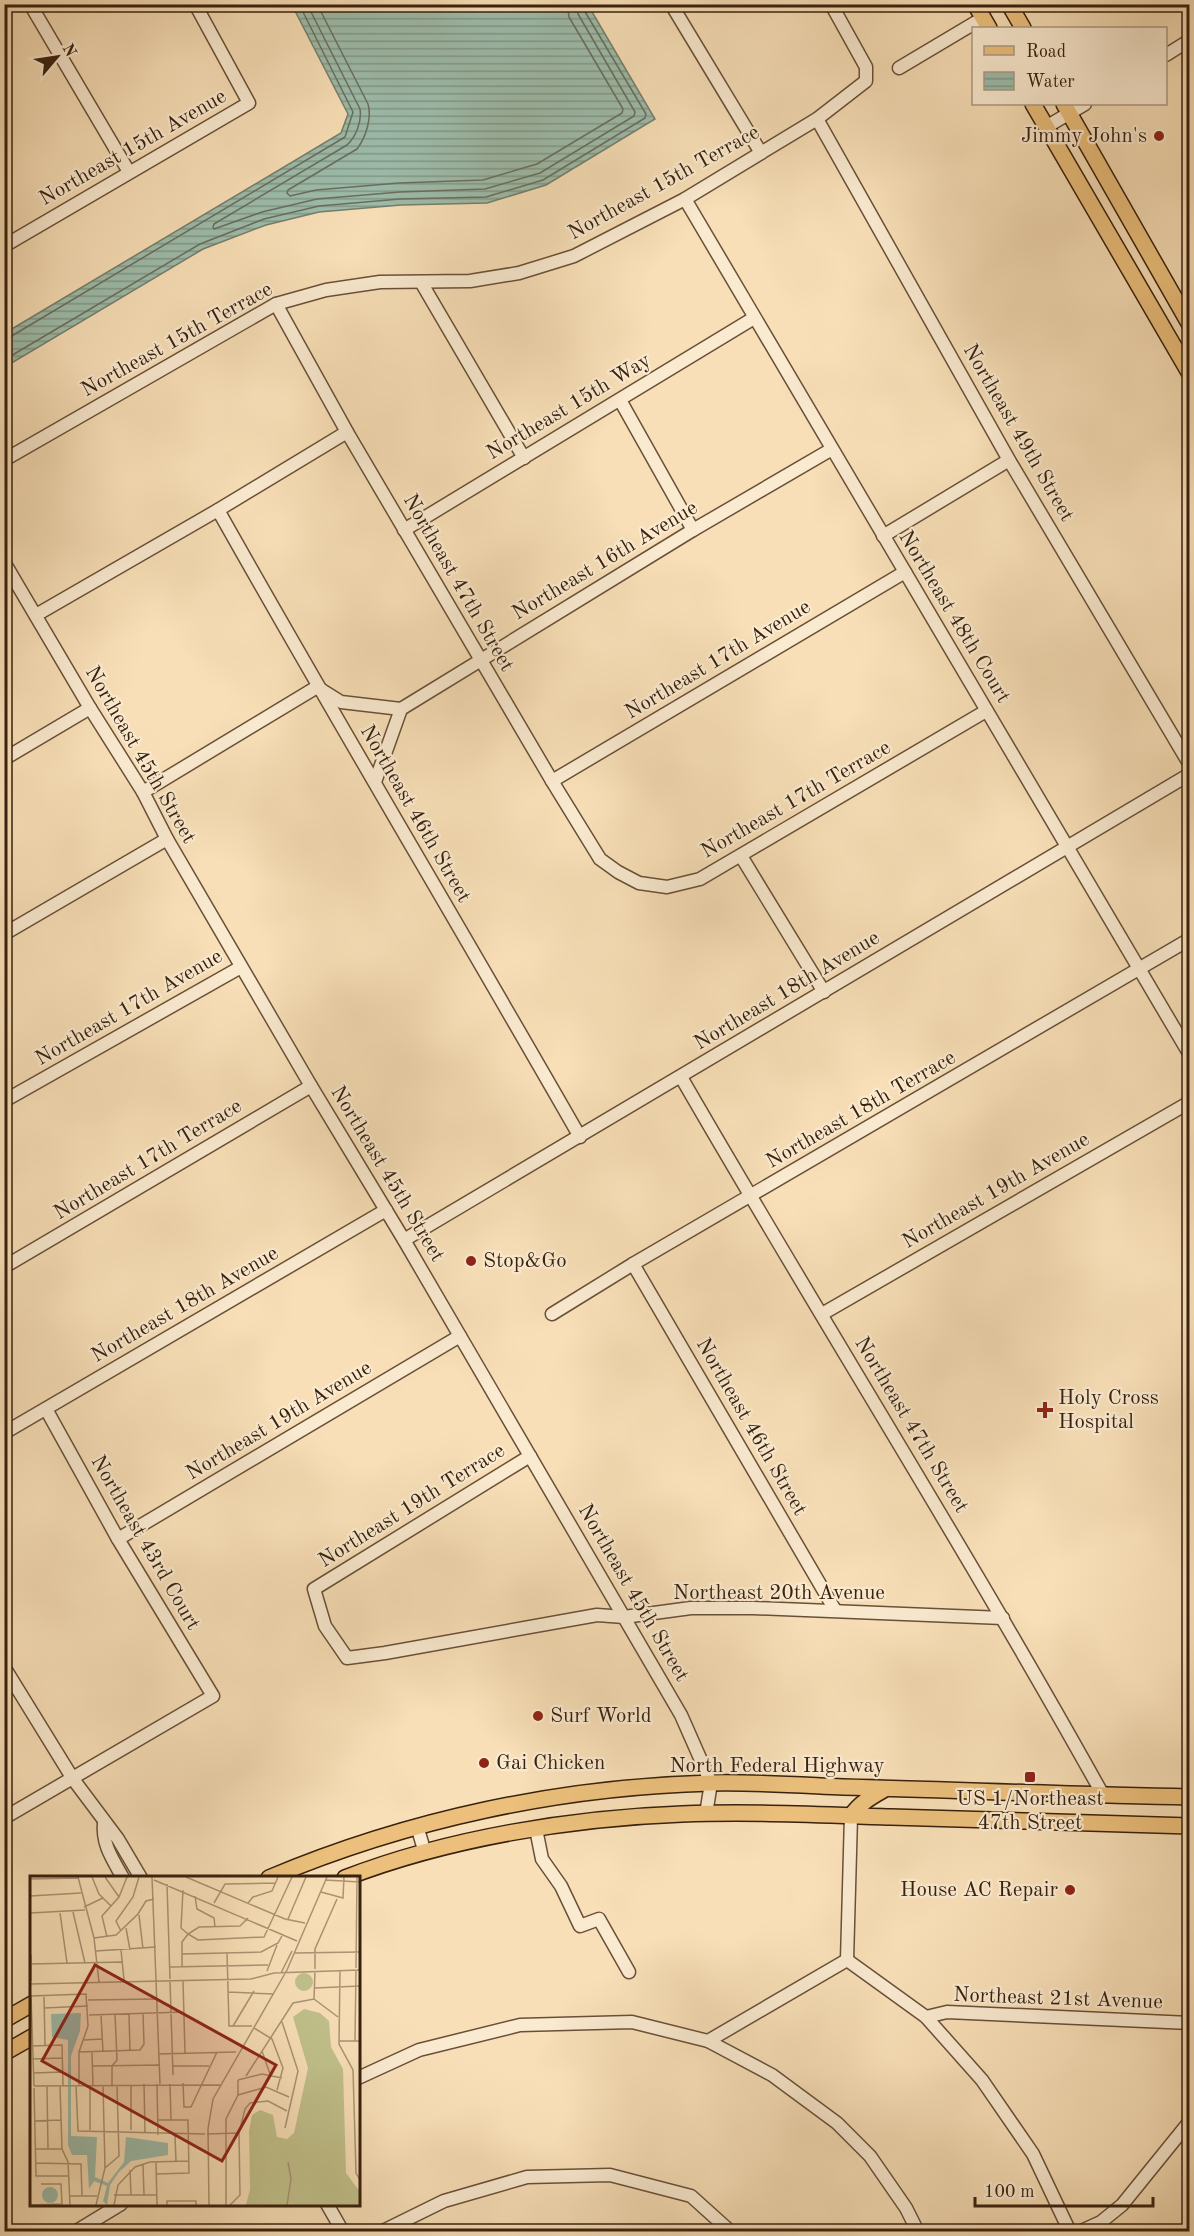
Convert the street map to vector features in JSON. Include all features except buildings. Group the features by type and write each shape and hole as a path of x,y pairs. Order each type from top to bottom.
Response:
{"main road":[{"path":"1009,4 1022,27"},
{"path":"1034,105 1190,374"},
{"path":"1067,108 1190,325"},
{"name":"North Federal Highway","path":"274,1876 339,1850 417,1826 531,1801 625,1789 711,1783 1190,1797"},
{"path":"851,1816 857,1807 888,1788"},
{"path":"351,1876 425,1853 536,1829 633,1817 706,1814 851,1816 1190,1826"},
{"path":"4,2020 30,2005"},
{"path":"4,2053 30,2038"}],"street":[{"path":"30,4 129,172"},
{"name":"Northeast 15th Avenue","path":"4,246 249,104 195,4"},
{"path":"671,4 761,153"},
{"name":"Northeast 15th Terrace","path":"4,460 276,304 326,290 380,282 470,281 509,274 574,256 685,199 817,119 866,81 866,67 831,4"},
{"path":"899,68 982,17"},
{"path":"1167,54 1190,40"},
{"path":"1046,128 1067,108"},
{"name":"Northeast 49th Street","path":"817,119 1009,460 1190,765"},
{"name":"Northeast 48th Court","path":"685,199 1190,1055"},
{"path":"421,282 524,458"},
{"name":"Northeast 47th Street","path":"276,304 347,432 552,781 600,859 618,872"},
{"name":"Northeast 15th Way","path":"405,530 754,318"},
{"path":"620,400 693,530"},
{"path":"36,615 218,510 347,432"},
{"name":"Northeast 16th Avenue","path":"400,709 693,530 832,449"},
{"path":"883,536 1009,460"},
{"name":"Northeast 46th Street","path":"218,510 317,687 375,782 580,1137"},
{"name":"Northeast 45th Street","path":"4,562 90,708 143,792 167,839 241,967 404,1240 681,1715 711,1783"},
{"name":"Northeast 17th Avenue","path":"552,781 905,573"},
{"path":"4,590 17,583"},
{"path":"143,792 317,687 341,702 400,709 375,782"},
{"path":"4,759 90,708"},
{"name":"Northeast 17th Terrace","path":"618,872 639,883 667,887 700,879 986,711"},
{"name":"Northeast 18th Avenue","path":"404,1240 1190,774"},
{"path":"4,934 167,839"},
{"path":"741,856 824,992"},
{"name":"Northeast 18th Terrace","path":"552,1314 633,1264 1190,939"},
{"name":"Northeast 17th Avenue","path":"4,1101 241,967"},
{"name":"Northeast 47th Street","path":"681,1077 1003,1618 1103,1795"},
{"name":"Northeast 17th Terrace","path":"4,1267 311,1086"},
{"name":"Northeast 19th Avenue","path":"822,1314 1190,1102"},
{"name":"Northeast 18th Avenue","path":"4,1433 386,1210"},
{"name":"Northeast 46th Street","path":"633,1264 835,1610"},
{"name":"Northeast 19th Avenue","path":"118,1539 460,1336"},
{"name":"Northeast 43rd Court","path":"46,1409 118,1539 213,1696 73,1779"},
{"name":"Northeast 19th Terrace","path":"314,1589 530,1456"},
{"name":"Northeast 20th Avenue","path":"314,1589 325,1626 347,1658 597,1615 624,1617 691,1608 835,1610 1003,1618"},
{"path":"4,1667 73,1779 118,1839 140,1876"},
{"path":"4,1818 73,1779"},
{"path":"706,1814 711,1783"},
{"path":"847,1960 851,1816"},
{"path":"104,1822 103,1836 106,1848 122,1876"},
{"path":"417,1826 425,1853"},
{"path":"536,1829 542,1858 561,1886 580,1926 599,1919 629,1972"},
{"path":"847,1960 926,2017 982,2080 1033,2154 1070,2232"},
{"path":"708,2041 847,1960"},
{"name":"Northeast 21st Avenue","path":"926,2017 947,2013 1190,2023"},
{"path":"360,2077 419,2050 520,2025 632,2022 708,2041 772,2075 837,2123 870,2156 906,2208 918,2232"},
{"path":"1079,2232 1101,2222 1122,2205 1190,2121"},
{"path":"381,2232 444,2201 527,2176 610,2175 691,2196 731,2232"},
{"path":"75,2232 120,2206"},
{"path":"328,2206 343,2232"}],"water":[{"path":"292,5 588,5 655,119 546,185 487,203 401,205 319,212 266,225 203,249 5,367 5,333 341,133 348,114"}],"place":[{"name":"Jimmy John's","path":"1159,136"},
{"name":"Stop&Go","path":"471,1261"},
{"name":"Holy Cross Hospital","path":"1045,1410"},
{"name":"Surf World","path":"538,1716"},
{"name":"Gai Chicken","path":"484,1763"},
{"name":"US 1/Northeast 47th Street","path":"1030,1777"},
{"name":"House AC Repair","path":"1070,1890"}]}
